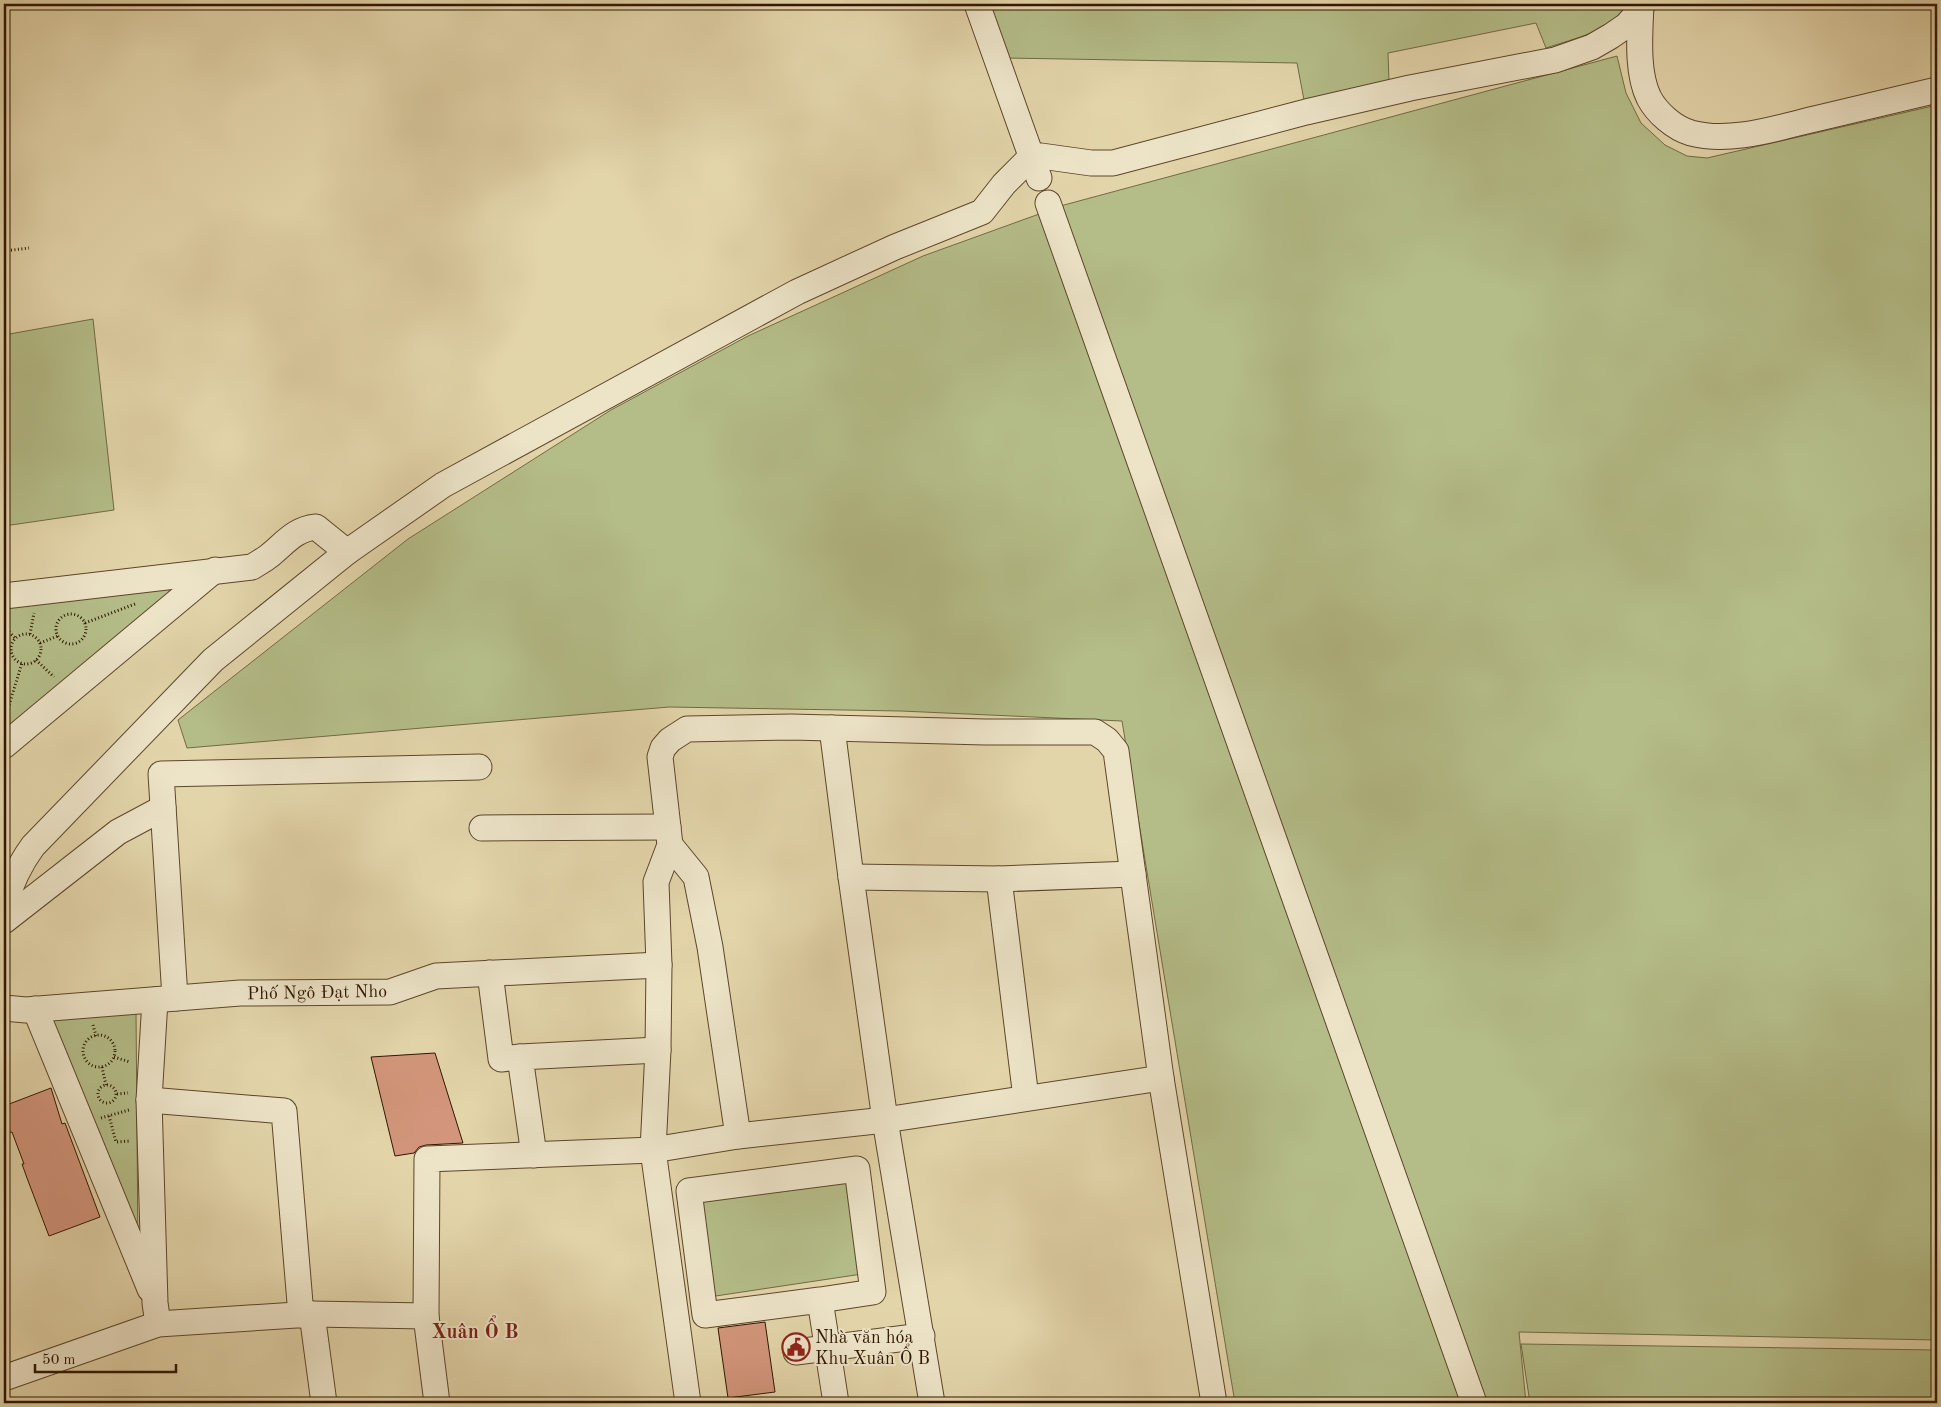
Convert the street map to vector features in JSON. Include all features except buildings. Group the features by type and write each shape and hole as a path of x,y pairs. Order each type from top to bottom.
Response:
{"street":[{"path":"977,4 1035,167"},
{"path":"4,908 12,882 22,862 40,838 214,660 348,552 443,485 797,292 894,247 982,212 1004,184 1035,167 1041,156 1091,163 1113,163 1316,109 1410,88 1555,60 1592,47 1611,36 1626,25 1641,6"},
{"path":"1641,6 1640,70 1648,98 1656,109 1677,127 1692,133 1711,136 1731,136 1765,130 1937,90"},
{"path":"1048,203 1474,1403"},
{"path":"4,596 252,566 270,555 290,537 306,528 316,527 348,552"},
{"path":"4,746 215,570"},
{"path":"832,728 885,1120 932,1403"},
{"path":"688,1403 653,1150 658,1050 656,882 669,836 660,757 663,748 674,736 687,729 832,728 985,732 1095,732 1108,740 1116,751 1162,1078 1214,1403"},
{"path":"157,1313 139,1100 165,999 161,774 479,767"},
{"path":"4,921 118,832 163,808"},
{"path":"482,828 669,836"},
{"path":"669,836 696,877 710,947 738,1136"},
{"path":"851,878 999,879 1133,874"},
{"path":"999,879 1026,1098"},
{"name":"Phố Ngô Đạt Nho","path":"4,1008 34,1010 240,993 390,992 436,976 658,965"},
{"path":"490,974 501,1059 658,1050"},
{"path":"34,1010 157,1313"},
{"path":"520,1057 534,1155"},
{"path":"437,1403 426,1316 427,1159 653,1150 738,1136 885,1120 1162,1078"},
{"path":"139,1100 284,1112 307,1315 324,1403"},
{"path":"857,1169 873,1292 820,1300 705,1315 688,1191 857,1169"},
{"path":"820,1300 836,1403"},
{"path":"4,1378 157,1313 426,1316"},
{"path":"796,1352 922,1336"}],"path":[{"path":"4,251 29,248"},
{"path":"85,623 144,600"},
{"path":"30,634 34,610"},
{"path":"77,615 85,623 86,631 84,636 77,642 62,642 58,636 57,623 63,616 77,615"},
{"path":"4,627 15,638"},
{"path":"22,634 30,634 36,637 42,650 36,660 29,664 22,663 14,659 12,644 15,638 22,634"},
{"path":"40,643 58,636"},
{"path":"36,660 58,680"},
{"path":"4,720 22,663"},
{"path":"96,1036 108,1038 114,1046 114,1057 102,1067 92,1066 84,1058 84,1048 88,1040 96,1036"},
{"path":"114,1057 132,1063"},
{"path":"102,1067 106,1085"},
{"path":"106,1085 114,1087 117,1094 116,1098 106,1103 100,1100 98,1092 102,1086 106,1085"},
{"path":"117,1094 139,1100"},
{"path":"95,1119 109,1116 139,1100"},
{"path":"109,1116 116,1142 134,1140"}],"green space":[{"path":"986,4 1627,4 1620,14 1602,28 1546,48 1536,23 1388,53 1389,81 1304,100 1297,63 1005,58"},
{"path":"1617,56 1626,93 1641,123 1665,145 1687,156 1707,158 1937,105 1937,1340 1519,1332 1526,1403 1235,1403 1122,721 901,711 669,707 187,748 178,720 408,539 611,410 748,336 923,256 1064,205"},
{"path":"93,319 114,510 4,526 4,335"},
{"path":"168,589 172,595 9,728 4,722 4,608"},
{"path":"136,1011 138,1252 49,1020"},
{"path":"849,1177 862,1274 709,1297 693,1198"},
{"path":"1521,1344 1937,1350 1937,1403 1530,1403"}],"place":[{"name":"Nhà văn hóa Khu Xuân Ổ B","path":"796,1347"}],"district":[{"name":"Xuân Ổ B","path":"475,1331"}]}
